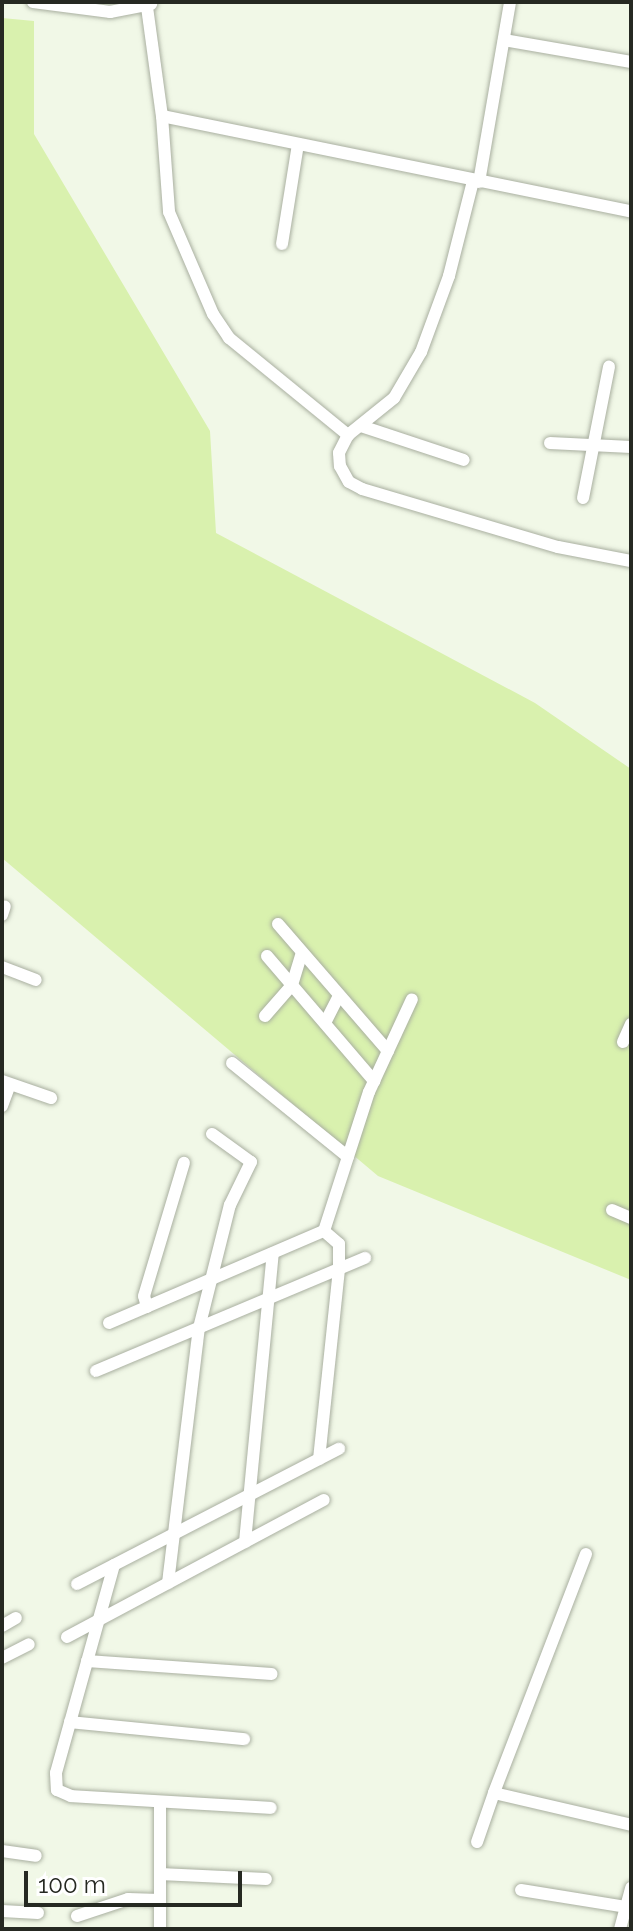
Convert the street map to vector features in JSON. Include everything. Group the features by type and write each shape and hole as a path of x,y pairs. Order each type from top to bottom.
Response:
{"street":[{"path":"33,2 110,12 150,5 169,212 213,314 229,338 348,435"},
{"path":"510,2 476,182 449,276 421,352 394,398 348,435 339,453 340,466 349,482 362,489 558,547 631,561"},
{"path":"504,40 631,62"},
{"path":"162,116 631,211"},
{"path":"282,244 298,144"},
{"path":"583,498 609,367"},
{"path":"361,426 464,460"},
{"path":"550,443 631,447"},
{"path":"278,924 388,1051"},
{"path":"265,1016 292,985 302,952"},
{"path":"267,956 374,1081"},
{"path":"2,967 36,980"},
{"path":"325,1023 339,995"},
{"path":"109,1323 324,1231 374,1081 412,999"},
{"path":"623,1042 631,1024"},
{"path":"232,1063 348,1157"},
{"path":"2,1106 6,1082 51,1098"},
{"path":"168,1583 199,1328 230,1205 251,1162 212,1134"},
{"path":"147,1307 144,1296 184,1163"},
{"path":"612,1210 631,1218"},
{"path":"319,1459 339,1269 339,1244 324,1231"},
{"path":"245,1542 247,1496 273,1253"},
{"path":"96,1371 365,1258"},
{"path":"77,1584 339,1449"},
{"path":"67,1637 324,1500"},
{"path":"477,1842 586,1554"},
{"path":"114,1565 56,1773 57,1790 71,1796 271,1808"},
{"path":"2,1626 16,1618"},
{"path":"2,1658 29,1644"},
{"path":"87,1661 272,1674"},
{"path":"70,1722 244,1739"},
{"path":"494,1793 631,1825"},
{"path":"160,1802 160,1929"},
{"path":"2,1851 36,1856"},
{"path":"160,1874 266,1879"},
{"path":"620,1929 631,1888"},
{"path":"521,1890 628,1907"},
{"path":"77,1916 128,1899 160,1900"},
{"path":"2,1911 38,1913"}],"green space":[{"path":"2,18 34,21 34,134 210,431 216,533 535,703 631,769 631,1280 378,1176 2,858"}]}
